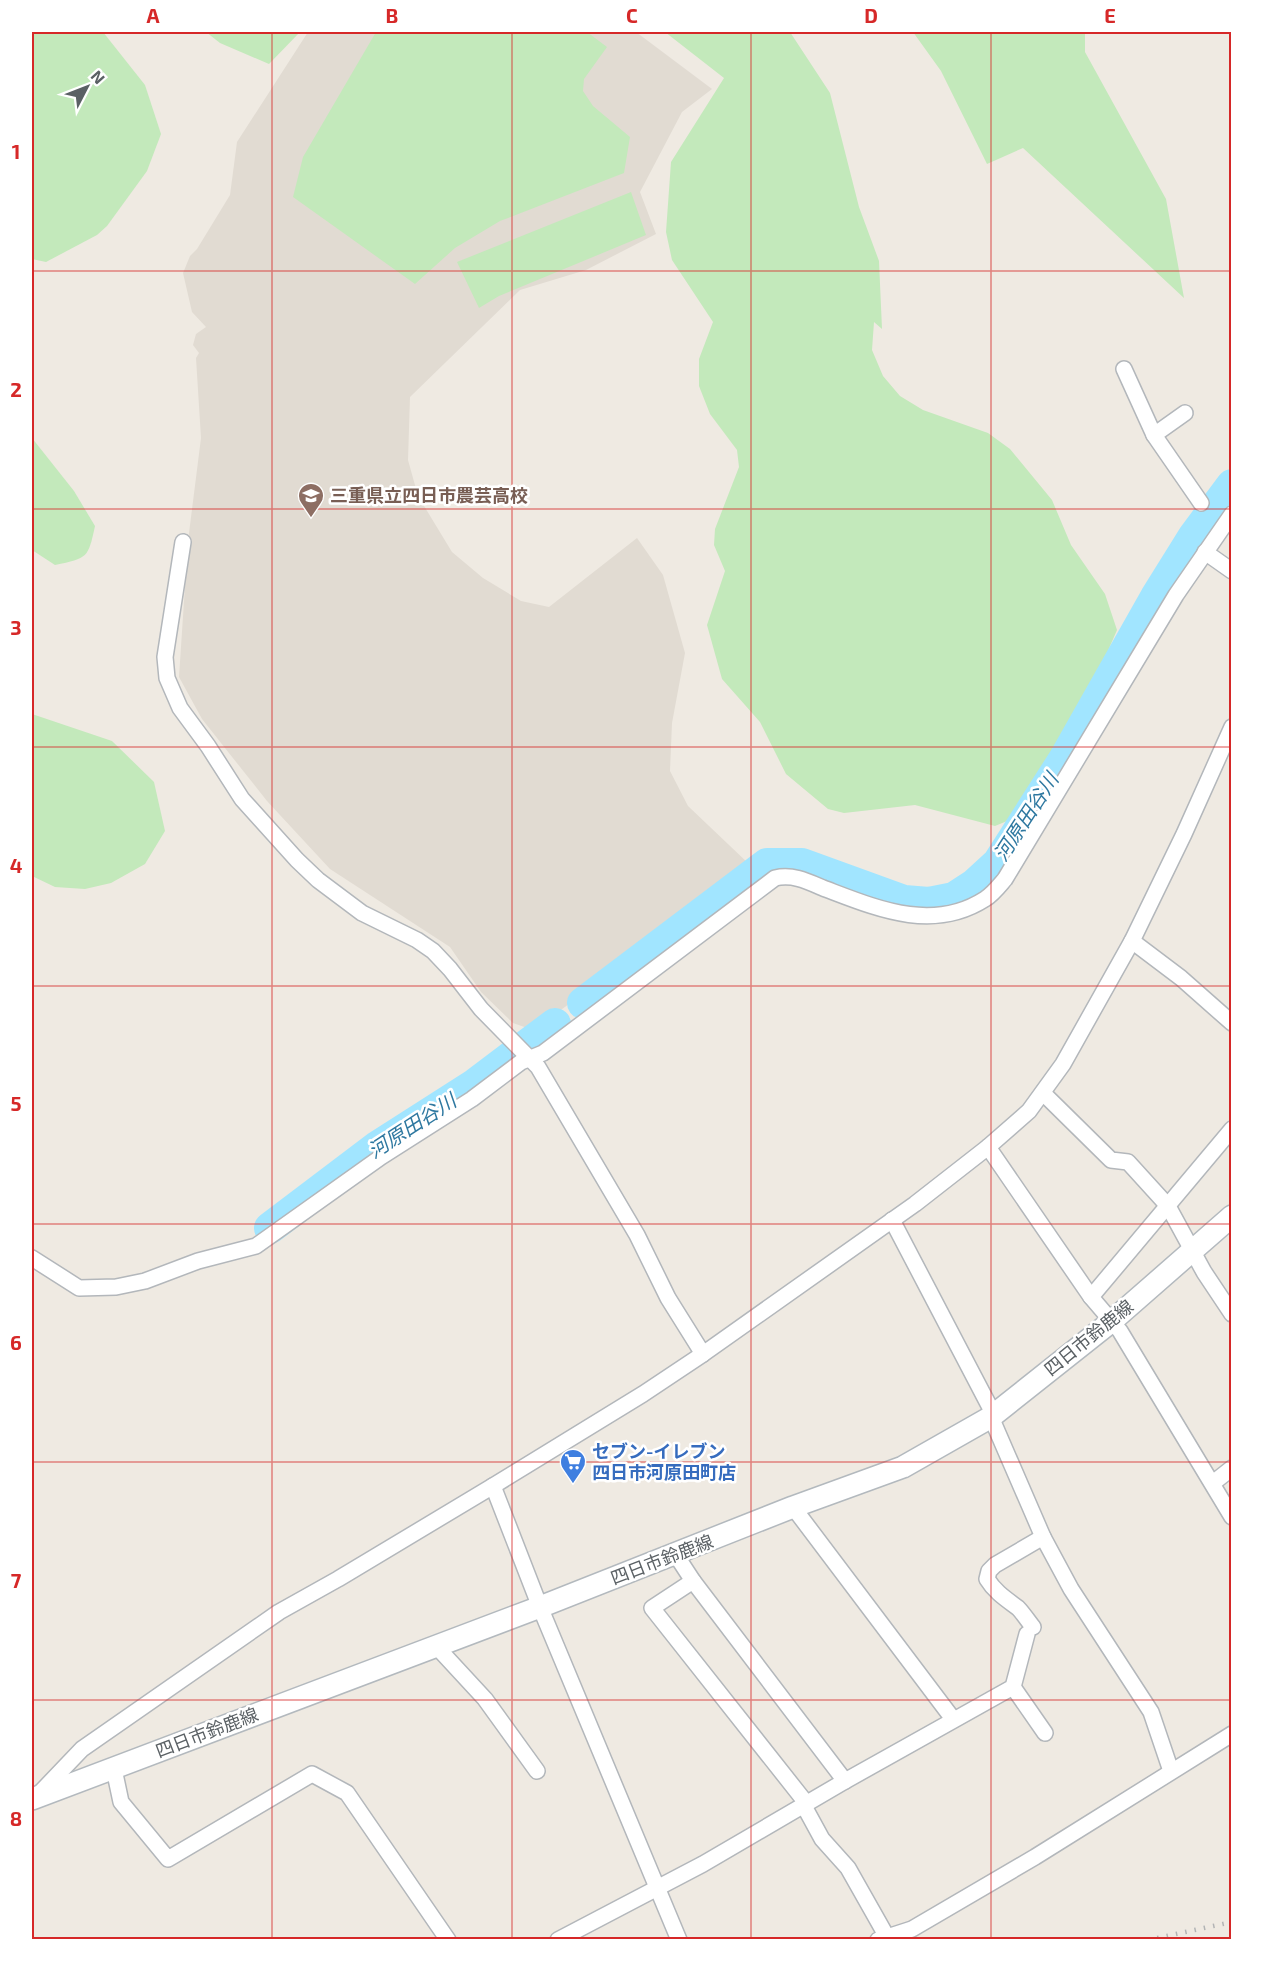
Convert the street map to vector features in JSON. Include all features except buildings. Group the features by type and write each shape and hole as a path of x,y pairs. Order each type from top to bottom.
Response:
{"main road":[{"name":"四日市鈴鹿線","path":"33,1795 114,1769 676,1555 793,1507 903,1467 992,1416 1112,1321 1232,1216"}],"street":[{"path":"1124,369 1154,435 1201,503"},
{"path":"1154,435 1185,413"},
{"path":"32,1258 79,1288 116,1287 145,1281 198,1261 256,1246 381,1157 472,1099 521,1062 524,1052 576,1028 775,878 795,877 881,910 918,917 955,912 986,898 1005,879 1176,595 1232,514"},
{"path":"183,542 165,657 167,678 180,708 242,799 297,860 318,880 362,913 417,940 433,951 481,1009 538,1067 703,1354"},
{"path":"1205,552 1232,571"},
{"path":"33,1795 82,1749 279,1612 338,1579 643,1395 703,1354 892,1220 988,1147 1029,1111 1080,1036 1132,941 1184,834 1232,726"},
{"path":"1132,941 1181,978 1232,1023"},
{"path":"1043,1093 1111,1160 1128,1162 1168,1206 1204,1272 1232,1314"},
{"path":"1091,1297 1232,1129"},
{"path":"988,1147 1091,1297 1112,1321 1232,1517"},
{"path":"892,1220 992,1416 1043,1537 1071,1589 1151,1712 1171,1771"},
{"path":"1213,1483 1232,1468"},
{"path":"493,1486 540,1607 679,1940"},
{"path":"793,1507 953,1719"},
{"path":"558,1940 657,1890 844,1781 1013,1687 1030,1631 1019,1609 1006,1601 987,1579 989,1571 995,1565 1043,1537"},
{"path":"676,1555 693,1581 844,1781"},
{"path":"693,1581 652,1608 806,1805 822,1839 848,1868 882,1938 912,1929 1035,1857 1232,1734"},
{"path":"436,1646 484,1699 537,1771"},
{"path":"1013,1687 1045,1733"},
{"path":"114,1769 121,1802 168,1859 312,1774 347,1793 448,1940"}],"shaded area":[{"name":"三重県立四日市農芸高校","path":"308,32 636,32 712,89 682,112 640,192 656,234 586,270 520,290 410,397 408,460 418,496 452,552 483,578 521,601 549,607 637,538 663,575 685,653 672,723 670,771 688,806 749,864 739,876 644,950 533,1030 513,1023 481,992 450,947 330,869 267,801 202,719 179,677 188,541 201,438 196,358 199,353 193,345 196,334 206,327 192,312 183,273 190,256 197,249 230,195 237,142"}],"green space":[{"path":"32,32 103,32 145,85 161,134 147,171 107,226 97,235 46,262 32,259"},
{"path":"206,32 300,32 269,64 220,43"},
{"path":"376,32 587,32 607,47 584,79 583,91 593,106 630,137 624,173 500,221 455,248 415,284 293,197 303,157"},
{"path":"665,32 790,32 830,93 859,207 879,261 882,329 874,322 872,350 883,376 900,396 923,410 988,433 1010,449 1052,500 1071,545 1105,594 1117,630 1048,789 1019,816 995,826 915,805 844,813 828,809 786,774 760,722 722,679 707,625 725,571 714,545 715,529 739,467 737,450 710,414 699,386 699,359 713,322 672,260 666,232 671,162 724,78"},
{"path":"913,32 1085,32 1085,52 1166,199 1184,298 1023,148 987,164 941,71"},
{"path":"631,192 646,235 499,296 479,308 457,262"},
{"path":"32,438 74,491 95,526 88,551 80,558 55,565 32,550"},
{"path":"32,714 112,741 154,782 165,831 145,864 111,883 85,889 55,887 32,876"}],"waterway":[{"name":"河原田谷川","path":"583,1003 767,864 802,864 904,901 929,903 954,898 974,885 998,863 1065,758 1156,597 1194,536 1232,485"},
{"name":"河原田谷川","path":"270,1228 377,1147 474,1085 555,1024"}],"railway":[{"path":"1148,1940 1232,1922"}],"place":[{"name":"三重県立四日市農芸高校","path":"311,519"},
{"name":"セブン-イレブン 四日市河原田町店","path":"573,1485"}]}
